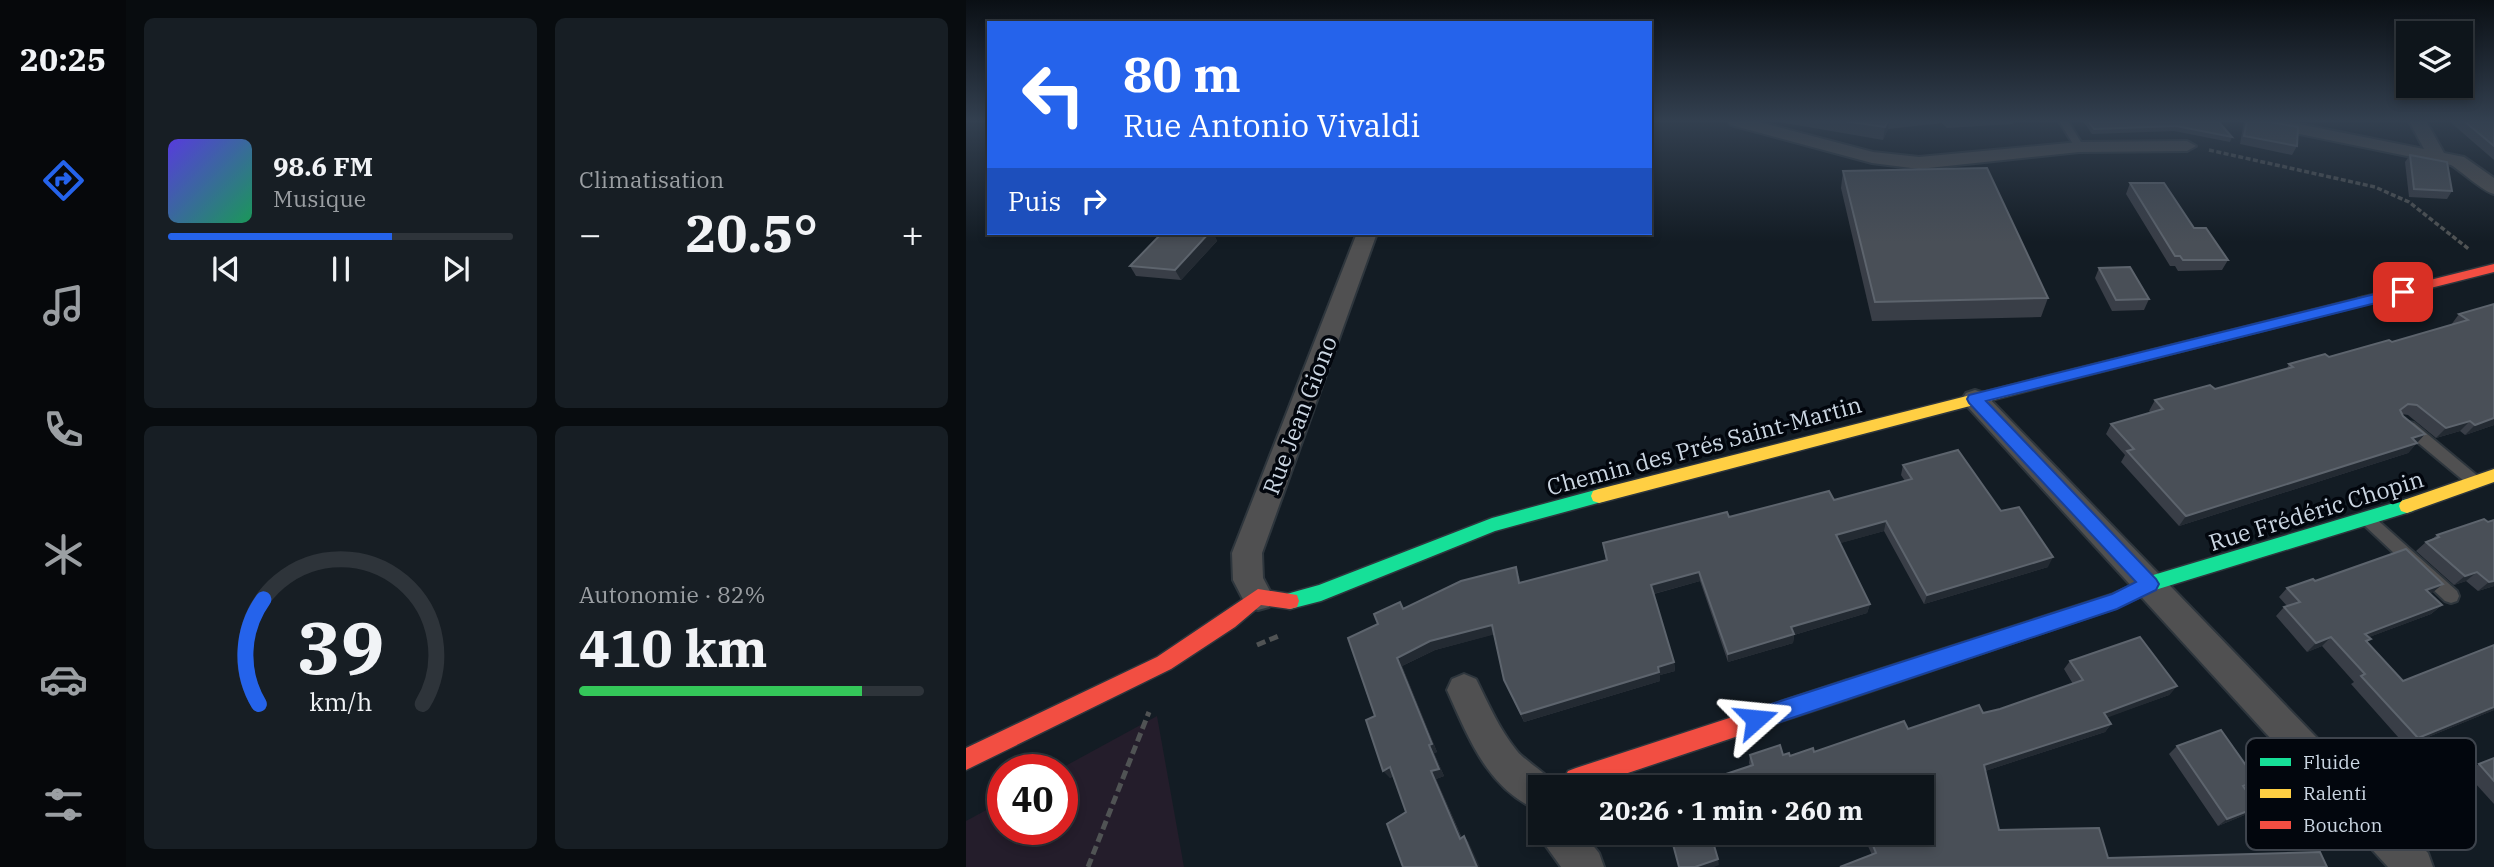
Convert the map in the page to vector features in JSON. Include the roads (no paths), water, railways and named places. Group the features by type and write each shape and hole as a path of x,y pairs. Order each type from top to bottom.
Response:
{"street":[{"path":"1907,161 1935,161"},
{"path":"2459,161 2475,171 2494,188"},
{"name":"Rue Jean Giono","path":"1258,597 1248,580 1247,553 1366,235"},
{"name":"Chemin des Prés Saint-Martin","path":"1258,597 1289,601 1321,593 1492,525 1975,399 2493,269"},
{"path":"1975,399 2294,738"},
{"name":"Rue Frédéric Chopin","path":"1588,775 2117,600 2150,584 2368,520 2494,475"},
{"path":"966,759 1168,662 1231,622 1258,597"},
{"path":"1464,690 1499,757 1528,788"},
{"path":"1568,845 1585,867"},
{"path":"2398,850 2414,867"}],"lane":[{"path":"2401,421 2475,482"},
{"path":"2368,520 2451,596"}]}
